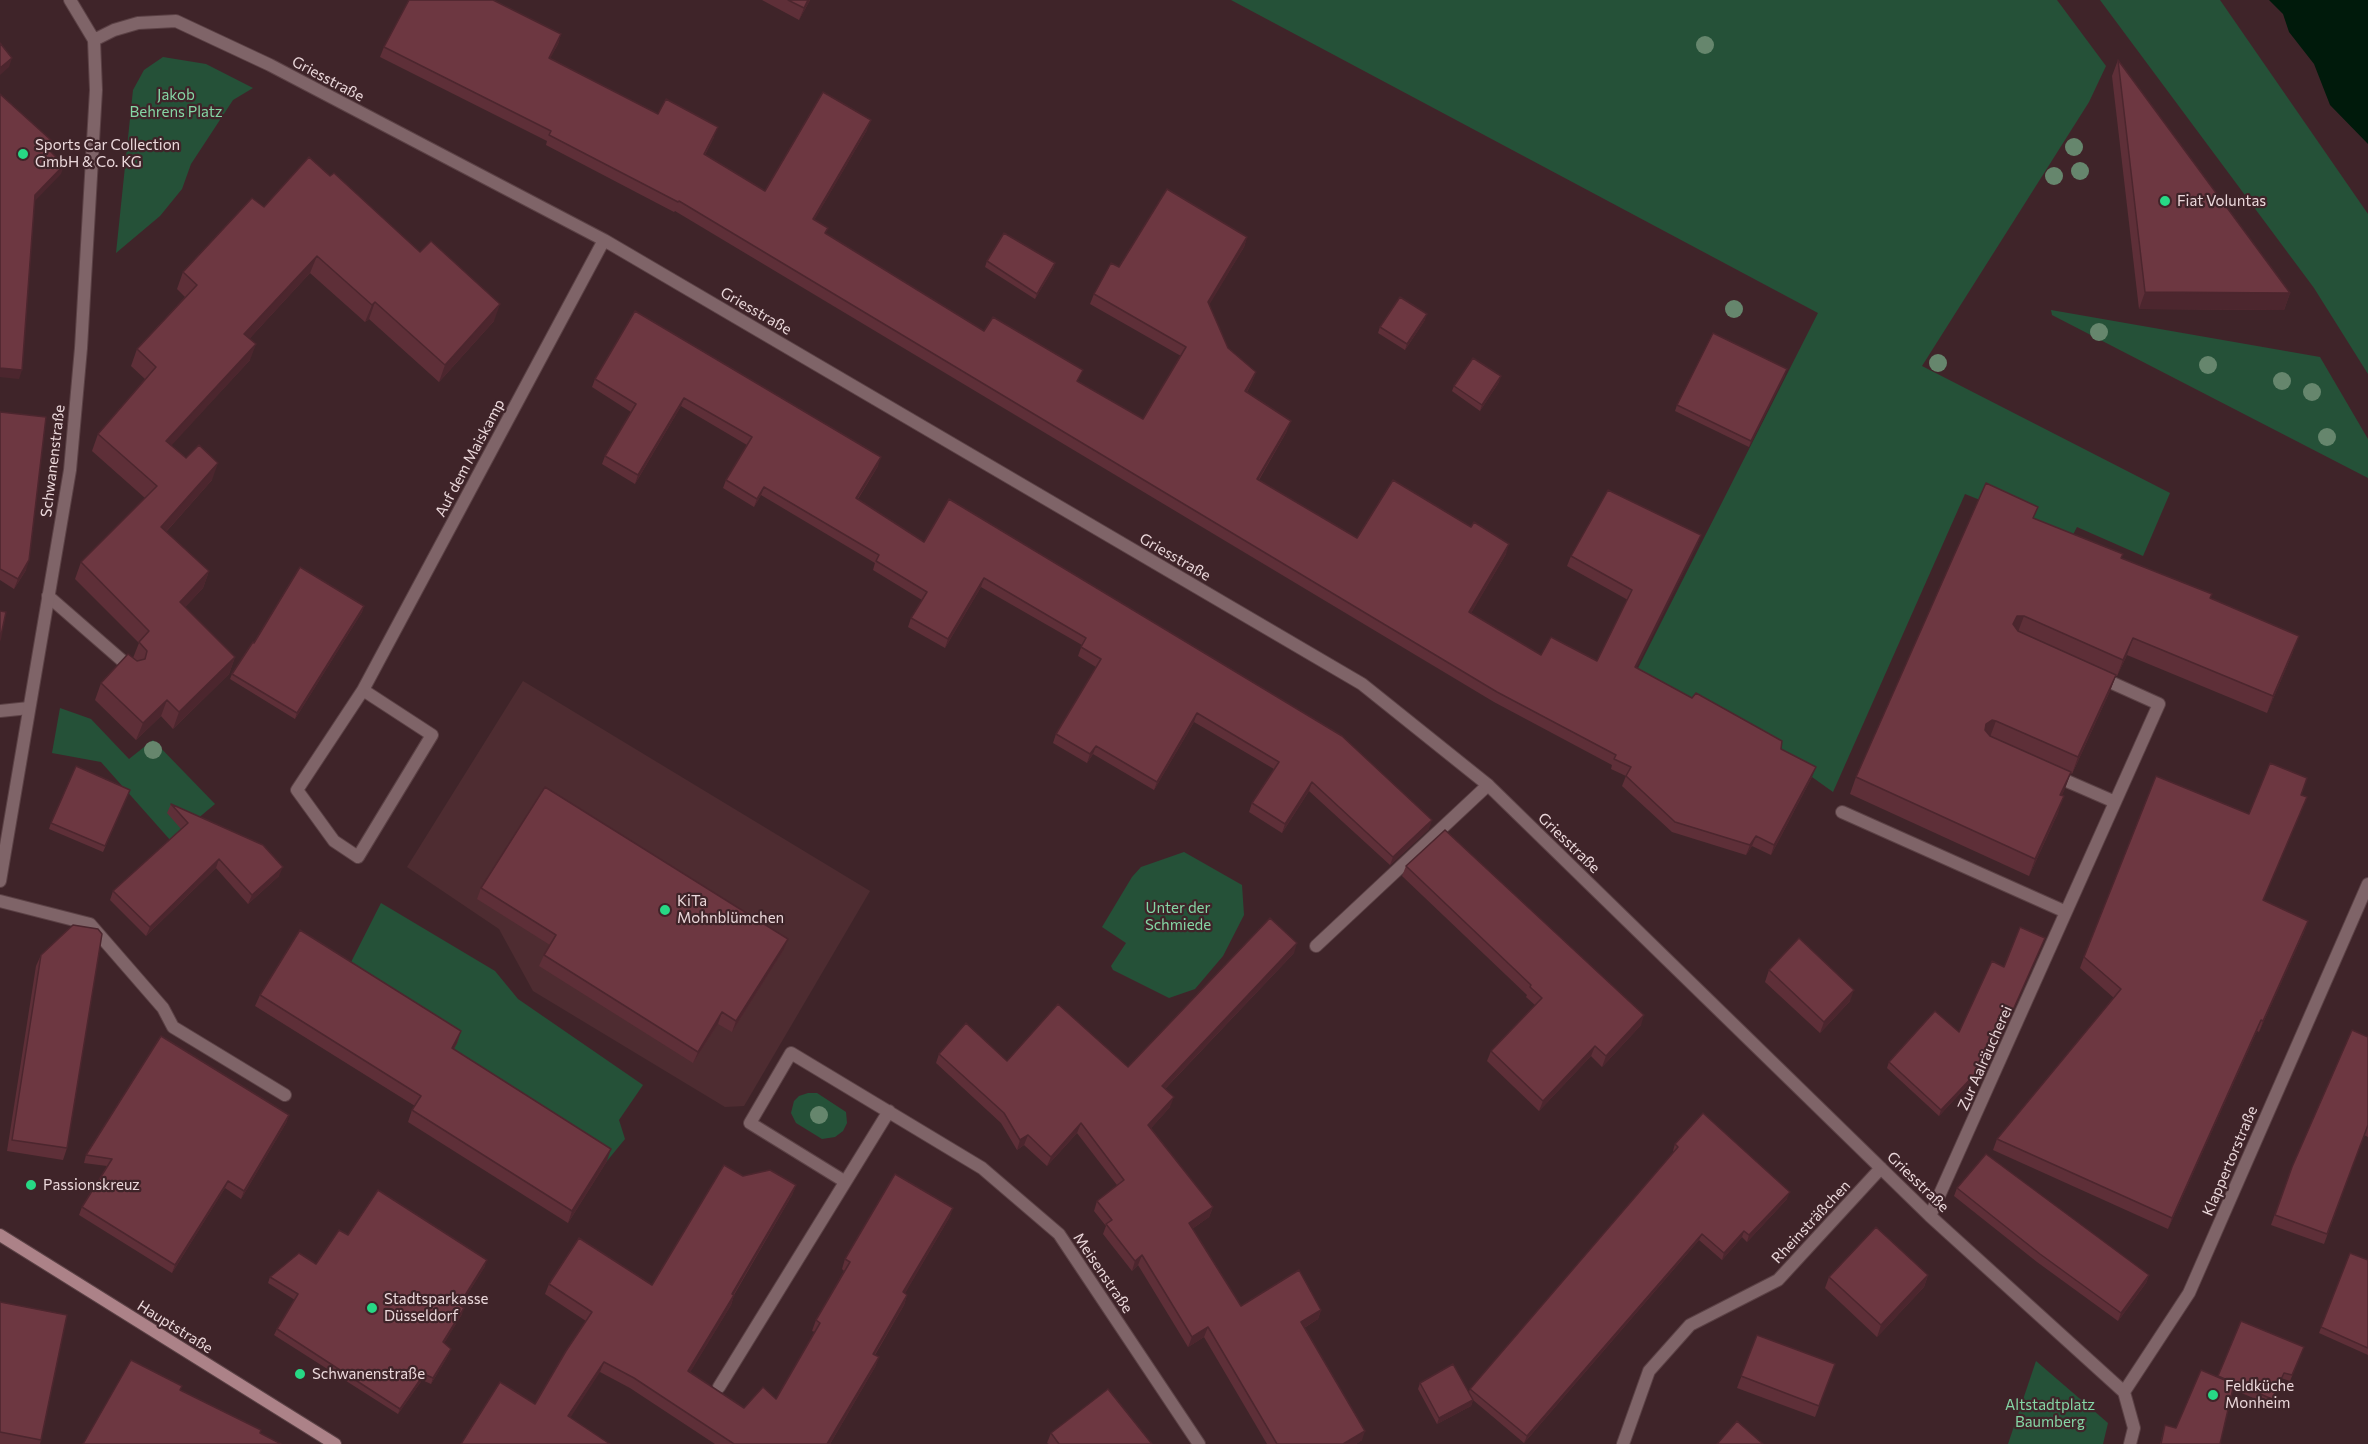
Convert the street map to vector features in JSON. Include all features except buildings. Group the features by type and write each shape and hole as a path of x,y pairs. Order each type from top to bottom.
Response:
{"street":[{"path":"70,0 94,40"},
{"name":"Griesstraße","path":"94,40 114,30 138,23 176,21 270,65 604,240 1362,684 1488,785 1930,1216 2124,1392"},
{"name":"Schwanenstraße","path":"0,881 69,470 80,359 96,90 94,40"},
{"name":"Auf dem Maiskamp","path":"363,690 432,735 358,857 334,841 297,790 363,690 604,240"},
{"path":"48,596 132,670"},
{"name":"Zur Aalräucherei","path":"1930,1216 2159,704 2087,672"},
{"path":"0,711 29,708"},
{"path":"2040,769 2115,802"},
{"path":"1316,946 1488,785"},
{"path":"1842,812 2066,912"},
{"name":"Klappertorstraße","path":"2124,1392 2189,1293 2368,884"},
{"path":"0,901 90,924 163,1008 173,1027 285,1095"},
{"name":"Meisenstraße","path":"844,1181 750,1123 790,1053 982,1168 1059,1234 1199,1444"},
{"path":"719,1387 889,1111"},
{"name":"Rheinsträßchen","path":"1623,1444 1649,1371 1690,1325 1778,1280 1881,1168"},
{"name":"Hauptstraße","path":"0,1235 335,1444"},
{"path":"2124,1392 2134,1428 2130,1444"}],"shaded area":[{"path":"2269,0 2368,0 2368,144 2330,105 2314,64 2289,32 2283,14"},
{"name":"KiTa Mohnblümchen","path":"523,681 870,891 744,1106 725,1107 533,991 499,929 407,867"}],"green space":[{"path":"1231,0 2057,0 2106,66 2089,102 1922,366 2170,493 2143,556 2077,527 2065,550 1980,500 1965,494 1833,792 1812,777 1633,678 1818,313"},
{"path":"2100,0 2220,0 2368,214 2368,374 2314,288"},
{"name":"Jakob Behrens Platz","path":"163,57 206,64 253,88 233,100 191,164 182,189 160,216 116,253 133,90 144,70"},
{"path":"2051,310 2320,357 2368,439 2368,478 2052,315"},
{"path":"60,708 91,719 129,759 153,740 215,804 171,841 101,762 52,753"},
{"name":"Unter der Schmiede","path":"1184,852 1242,885 1244,915 1223,956 1195,989 1169,998 1113,970 1111,966 1126,943 1102,927 1132,877 1141,867"},
{"path":"381,903 495,971 518,999 643,1085 619,1120 625,1139 607,1161 448,1059 457,1043 346,972"},
{"path":"817,1093 846,1112 847,1123 843,1131 835,1137 822,1139 796,1123 791,1113 794,1101 799,1096"},
{"name":"Altstadtplatz Baumberg","path":"2036,1361 2108,1423 2103,1444 2008,1444"}],"place":[{"name":"Sports Car Collection GmbH & Co. KG","path":"23,154"},
{"name":"Fiat Voluntas","path":"2165,201"},
{"name":"KiTa Mohnblümchen","path":"665,910"},
{"name":"Passionskreuz","path":"31,1185"},
{"name":"Stadtsparkasse Düsseldorf","path":"372,1308"},
{"name":"Schwanenstraße","path":"300,1374"},
{"name":"Feldküche Monheim","path":"2213,1395"}]}
